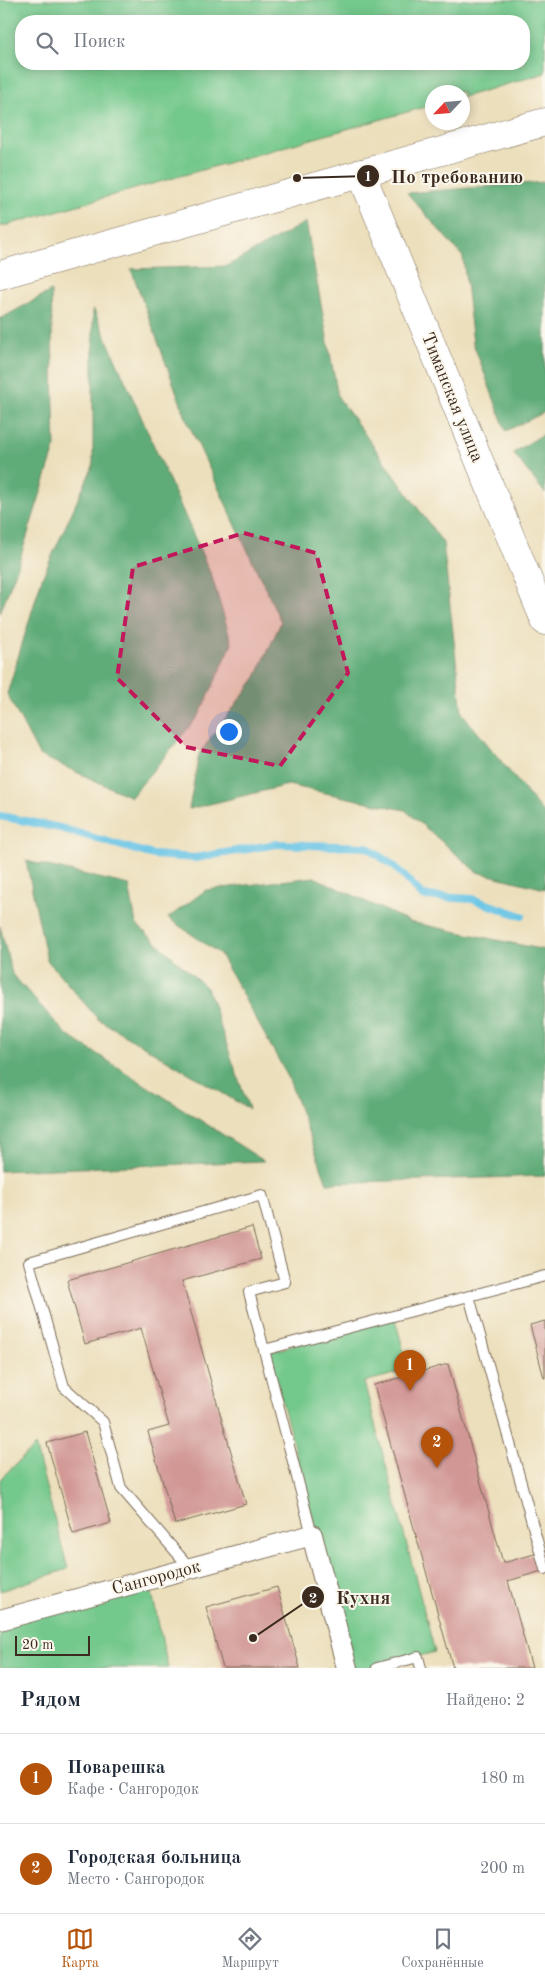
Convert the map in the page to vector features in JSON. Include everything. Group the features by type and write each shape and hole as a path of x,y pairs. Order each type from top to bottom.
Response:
{"main road":[{"path":"0,275 545,122"},
{"name":"Тиманская улица","path":"361,173 545,621"}],"street":[{"name":"Сангородок","path":"0,1620 312,1535"},
{"path":"312,1535 347,1668"}],"lane":[{"path":"190,1568 121,1488 103,1422 64,1387 29,1262 262,1195 285,1282 249,1292 312,1535"},
{"path":"264,1350 545,1276"},
{"path":"469,1296 545,1569"},
{"path":"377,1668 418,1657 421,1668"}],"highlighted area":[{"path":"244,533 316,553 348,673 280,766 186,747 117,678 133,567"}],"green space":[{"path":"0,0 545,0 545,73 470,95 470,85 425,85 425,107 0,227"},
{"path":"545,182 545,412 506,431 473,343 463,257 407,193"},
{"path":"306,222 338,397 443,543 462,713 545,815 545,889 477,872 405,810 288,785 189,809 199,754 256,677 281,622 188,423 131,269 227,266"},
{"path":"51,291 55,448 17,568 0,613 0,319"},
{"path":"93,308 212,577 232,644 200,714 131,797 39,755 7,694 42,578 93,466"},
{"path":"545,433 545,493 513,453"},
{"path":"26,861 129,885 136,924 207,988 249,1109 98,1019 47,960"},
{"path":"314,877 410,922 545,950 545,1176 327,1183 288,1077 220,954 168,918 206,890"},
{"path":"0,926 12,974 66,1034 264,1161 0,1171"},
{"path":"395,1319 409,1370 364,1382 435,1652 374,1668 352,1668 269,1352"},
{"path":"35,1446 68,1569 0,1591 0,1479"},
{"path":"149,1579 168,1668 0,1668 0,1621"}],"building":[{"path":"252,1227 261,1259 182,1281 246,1504 175,1524 148,1432 169,1426 141,1328 85,1344 67,1280"},
{"path":"545,1321 545,1378 544,1378 530,1325"},
{"path":"448,1364 503,1563 545,1551 545,1570 508,1581 532,1668 453,1668 374,1385"},
{"path":"85,1432 111,1523 73,1534 47,1443"},
{"path":"277,1587 300,1668 223,1668 206,1607"}],"waterway":[{"path":"0,816 60,828 153,855 195,858 277,844 367,847 395,867 423,896 472,899 522,916"}],"place":[{"name":"По требованию","path":"297,178"},
{"name":"Поварешка","path":"410,1391"},
{"name":"Городская больница","path":"437,1468"},
{"name":"Кухня","path":"253,1638"}]}
